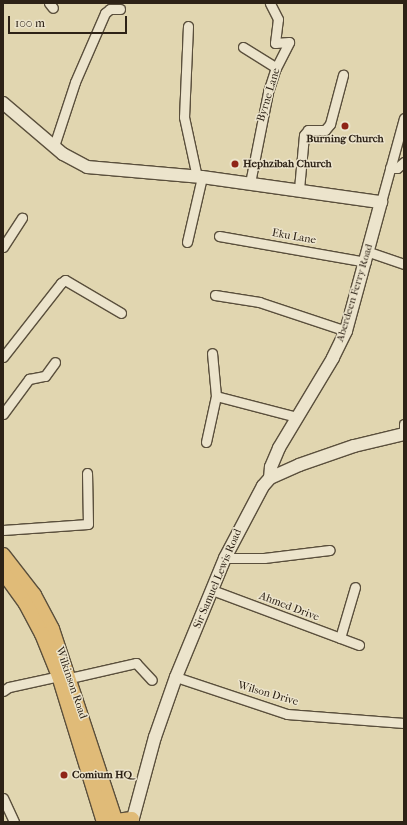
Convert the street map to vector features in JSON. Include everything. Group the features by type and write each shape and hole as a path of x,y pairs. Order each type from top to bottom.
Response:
{"main road":[{"name":"Wilkinson Road","path":"3,555 34,595 52,629 64,677 112,822"},
{"name":"Wilkinson Road","path":"3,572 39,628 64,677"},
{"path":"112,822 131,821"}],"street":[{"name":"Byrne Lane","path":"250,183 262,113 276,68 289,42 275,43 278,19 270,3"},
{"path":"54,146 75,82 105,13 110,9 120,9"},
{"path":"187,242 199,177 184,117 188,26"},
{"path":"243,47 276,68"},
{"path":"299,189 304,135 308,130 326,130 330,124 343,75"},
{"path":"3,104 74,161 87,166 250,183 381,202"},
{"name":"Aberdeen Ferry Road","path":"270,478 274,457 346,331 381,202 399,167 404,118"},
{"path":"3,247 22,218"},
{"name":"Eku Lane","path":"219,236 367,257 404,264"},
{"path":"3,357 61,283 66,280 121,313"},
{"path":"215,295 260,302 346,331"},
{"path":"206,442 216,396 212,353"},
{"path":"3,414 29,378 45,376 55,362"},
{"path":"216,396 297,417"},
{"path":"270,478 298,465 354,446 404,434 404,424"},
{"path":"3,530 88,524 87,473"},
{"name":"Sir Samuel Lewis Road","path":"131,821 154,737 176,677 225,558 245,516 270,478"},
{"path":"225,558 264,558 330,550"},
{"path":"340,638 355,587"},
{"name":"Ahmed Drive","path":"212,590 359,645"},
{"path":"3,691 9,687 136,663 152,680"},
{"name":"Wilson Drive","path":"176,677 287,714 404,723"},
{"path":"3,798 14,822"}],"place":[{"name":"Burning Church","path":"345,126"},
{"name":"Hephzibah Church","path":"235,164"},
{"name":"Comium HQ","path":"64,775"}]}
